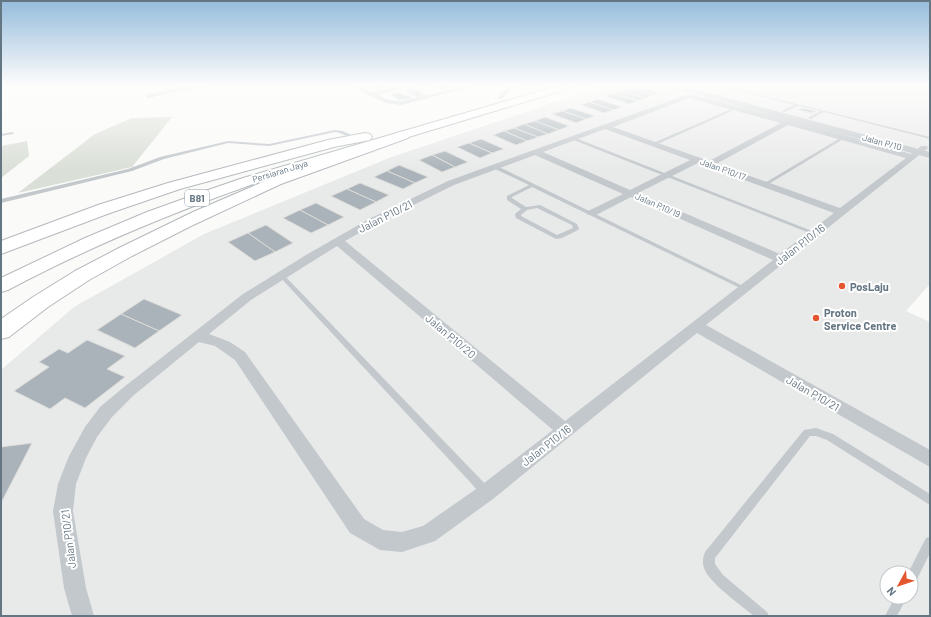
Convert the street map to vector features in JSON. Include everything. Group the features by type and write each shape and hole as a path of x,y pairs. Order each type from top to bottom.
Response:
{"highway":[{"path":"1,332 16,319 72,282 132,248 247,193 320,164 385,143 403,135"},
{"path":"1,248 174,186 333,143 361,138"}],"main road":[{"name":"Persiaran Jaya","path":"8,266 126,215 189,191 240,174 445,114"},
{"name":"Persiaran Jaya","path":"1,286 132,224 196,198 473,114"}],"street":[{"name":"Jalan P10/21","path":"83,616 74,588 63,511 67,484 72,470 91,432 106,412 129,391 247,297 281,275 373,221 451,183 639,114"},
{"name":"Jalan P10/21","path":"759,114 843,138 923,152"},
{"name":"Jalan P/10","path":"781,114 923,152"},
{"name":"Jalan P/10","path":"794,114 923,152"},
{"path":"709,164 789,122"},
{"name":"Jalan P10/17","path":"604,126 842,212"},
{"name":"Jalan P10/19","path":"535,152 781,259"},
{"name":"Jalan P10/16","path":"196,338 215,340 230,348 240,356 357,526 380,540 402,542 428,534 486,492 781,259 923,152"},
{"path":"592,213 697,160"},
{"name":"Jalan P10/20","path":"338,241 565,430"},
{"name":"Jalan P10/21","path":"696,326 930,459"}],"lane":[{"path":"653,144 723,114"},
{"path":"810,118 818,114"},
{"path":"835,114 930,137"},
{"path":"1,201 130,170 162,158 228,142 269,145 335,132 342,132 361,138"},
{"path":"1,135 12,133"},
{"path":"572,138 814,234"},
{"path":"765,184 843,138"},
{"path":"495,166 744,288"},
{"path":"525,209 518,214 518,217 549,234 560,237 576,228 574,224 538,206 525,209 509,199 510,196 533,185"},
{"path":"281,275 486,492"},
{"path":"763,616 719,579 709,566 709,556 807,433 816,432 830,437 930,500"},
{"path":"918,565 930,542"},
{"path":"892,616 897,605"}],"shaded area":[{"path":"520,114 930,114 930,284 906,311 930,322 930,616 1,616 1,370 74,307 204,234 389,158"},
{"path":"172,117 132,167 18,193 95,134 132,118"},
{"path":"27,141 29,156 1,178 1,146"}],"building":[{"path":"552,114 570,114 586,119 576,123"},
{"path":"570,114 588,114 595,116 586,119"},
{"path":"545,117 569,126 559,130 535,121"},
{"path":"535,121 559,130 548,134 524,124"},
{"path":"524,124 548,134 538,137 514,128"},
{"path":"514,128 538,137 527,141 504,131"},
{"path":"504,131 527,141 516,145 493,135"},
{"path":"481,139 504,149 492,153 469,143"},
{"path":"469,143 492,153 480,158 457,147"},
{"path":"445,151 468,162 455,167 432,155"},
{"path":"432,155 455,167 442,172 419,160"},
{"path":"399,165 428,177 415,183 387,171"},
{"path":"387,171 415,183 403,189 374,177"},
{"path":"360,183 389,195 376,202 347,189"},
{"path":"347,189 376,202 360,210 331,196"},
{"path":"316,203 344,217 328,225 300,210"},
{"path":"300,210 328,225 311,233 283,218"},
{"path":"266,225 293,243 275,252 248,233"},
{"path":"248,233 275,252 255,261 228,242"},
{"path":"144,299 182,315 159,331 121,314"},
{"path":"121,314 159,331 135,348 97,330"},
{"path":"87,340 125,356 107,369 125,377 85,408 65,398 50,409 14,391 49,367 39,362 59,349 68,353"},
{"path":"32,443 1,503 1,447"}],"place":[{"name":"PosLaju","path":"842,286"},
{"name":"Proton Service Centre","path":"816,318"}]}
